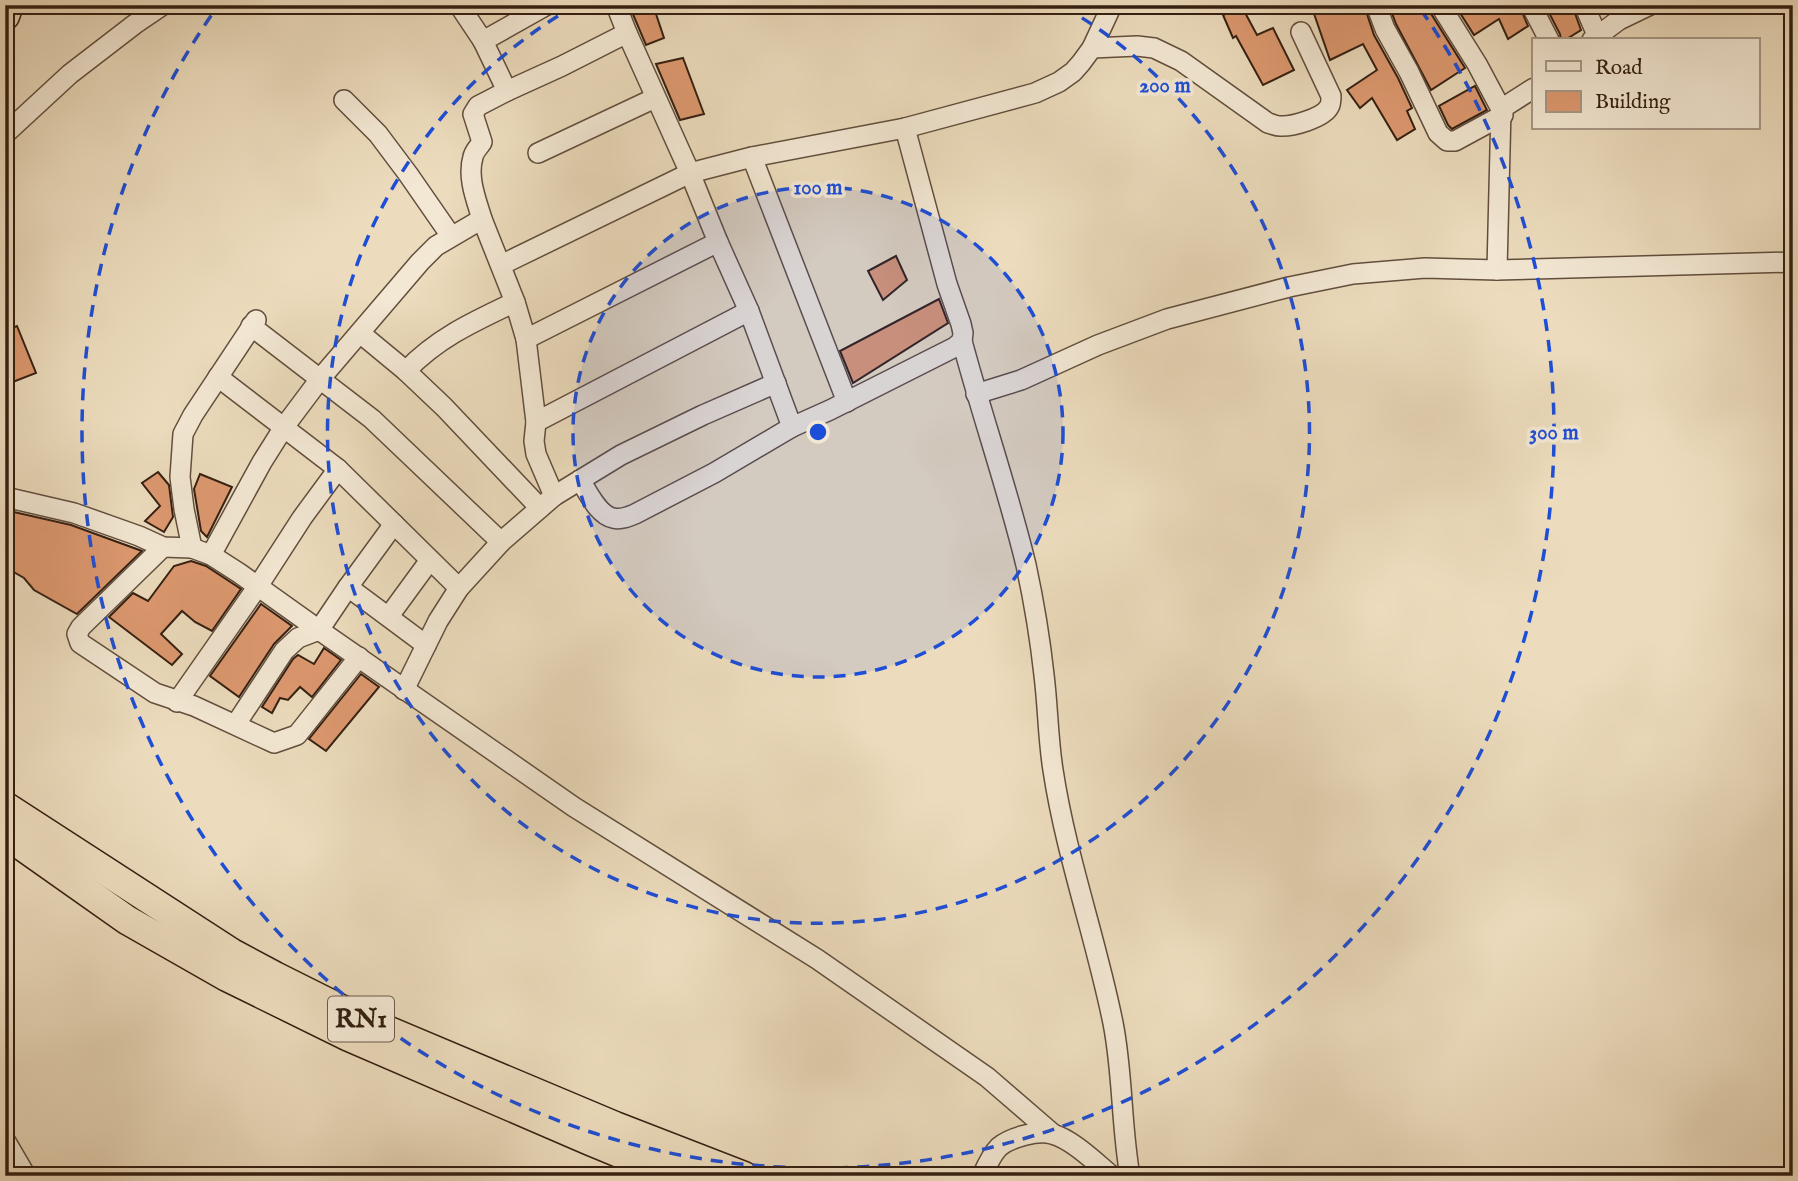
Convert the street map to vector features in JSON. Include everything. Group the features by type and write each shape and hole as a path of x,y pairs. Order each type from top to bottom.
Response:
{"highway":[{"path":"5,16 9,5"},
{"name":"RN1","path":"5,806 232,953 363,1020 615,1126 744,1176"},
{"name":"RN1","path":"5,834 127,920 227,977 349,1037 675,1176"}],"street":[{"path":"5,134 70,74 163,5"},
{"path":"459,5 483,41 507,91"},
{"path":"483,41 547,5"},
{"path":"616,5 749,311 792,427"},
{"path":"501,265 690,173 752,157 905,128 1035,93 1073,72 1092,48 1112,5"},
{"path":"1376,5 1429,118 1437,133 1447,141 1455,141 1532,90"},
{"path":"1440,5 1477,64 1502,112 1497,270"},
{"path":"1531,5 1548,38"},
{"path":"1584,5 1594,38 1619,20 1650,5"},
{"path":"1092,48 1153,48 1181,61 1268,123 1285,126 1318,116 1325,112 1331,102 1331,96 1301,32"},
{"path":"547,502 534,441 536,422 526,340 515,302 472,188 472,157 482,142 473,114 478,106 627,33"},
{"path":"538,153 655,98"},
{"path":"344,100 378,134 451,236"},
{"path":"905,128 947,284 961,324 962,341 976,394 1003,477 1026,565 1036,614 1053,769 1066,835 1112,1021 1121,1078 1130,1176"},
{"path":"752,157 847,402"},
{"path":"211,555 262,462 320,379 436,246 482,219"},
{"path":"526,340 718,242"},
{"path":"976,394 1021,380 1088,349 1167,319 1289,286 1353,274 1424,268 1497,270 1793,262"},
{"path":"406,371 440,341 466,325 515,302"},
{"path":"536,422 749,311"},
{"path":"192,548 180,477 183,434 254,323 372,419 501,542"},
{"path":"360,333 406,371 476,440 547,502"},
{"path":"580,480 599,508 610,518 635,514 714,473 792,427 928,362 962,341"},
{"path":"218,377 338,468 459,588"},
{"path":"404,690 438,621 459,588 501,542 547,502 621,455 776,383"},
{"path":"177,702 338,468"},
{"path":"5,497 74,513 163,547 192,548 211,555 574,807 851,983 987,1077 1053,1134 1080,1149 1112,1176"},
{"path":"236,724 288,646 298,638 319,630 394,524"},
{"path":"163,547 77,634 80,643 155,693 194,706 274,743 297,735 359,657"},
{"path":"389,616 430,560"},
{"path":"348,587 426,645"},
{"path":"982,1176 1000,1147 1035,1133 1053,1134"},
{"path":"5,1140 26,1176"}],"building":[{"path":"629,5 653,5 664,38 646,45"},
{"path":"1311,5 1364,5 1374,35 1412,108 1407,111 1415,129 1397,140 1372,98 1360,108 1347,90 1377,70 1363,44 1330,60"},
{"path":"1389,5 1428,5 1465,68 1431,90 1396,24"},
{"path":"1455,5 1519,5 1528,26 1508,39 1499,19 1474,35"},
{"path":"1545,5 1572,5 1581,30 1568,38 1561,38"},
{"path":"1242,7 1257,35 1273,28 1294,70 1263,85 1236,36 1233,38 1223,15"},
{"path":"683,58 704,114 680,120 656,64"},
{"path":"1475,86 1487,110 1452,129 1439,106"},
{"path":"896,256 907,280 883,300 868,271"},
{"path":"939,299 948,323 853,383 840,351"},
{"path":"17,326 36,373 5,385 5,331"},
{"path":"158,472 169,485 173,517 164,532 145,521 160,506 142,483"},
{"path":"200,474 232,487 207,537 201,531 194,489"},
{"path":"5,510 71,525 142,551 77,614 34,590 24,578 5,567"},
{"path":"191,561 206,566 241,589 212,631 182,611 161,634 182,654 172,665 109,617 133,593 148,601 174,566"},
{"path":"261,604 292,626 274,644 239,697 210,676"},
{"path":"324,648 341,660 312,697 300,687 288,700 280,698 272,713 262,707 293,659 298,655 314,664"},
{"path":"361,674 379,687 326,751 309,739"}]}
